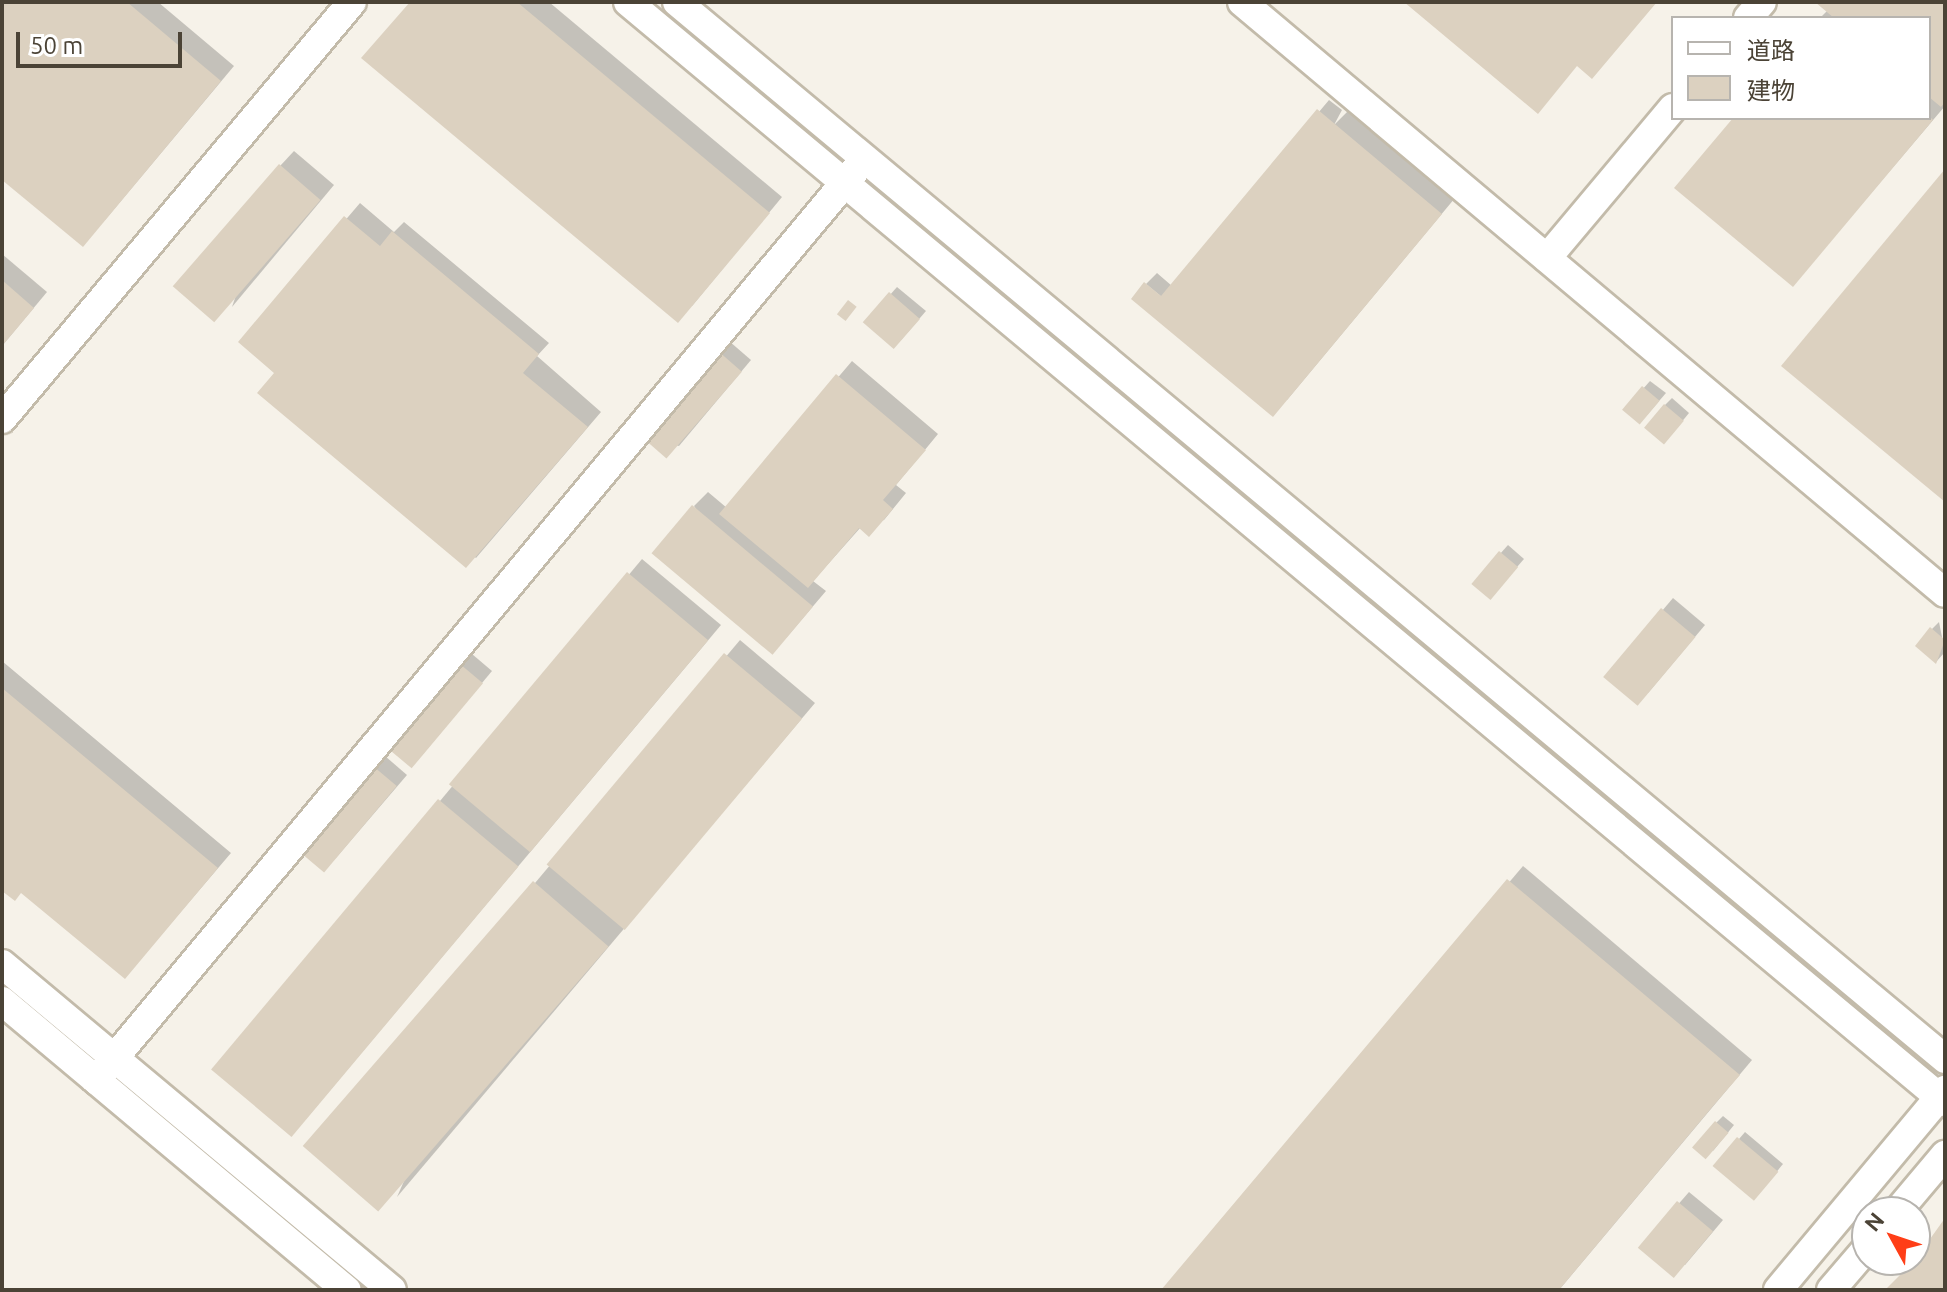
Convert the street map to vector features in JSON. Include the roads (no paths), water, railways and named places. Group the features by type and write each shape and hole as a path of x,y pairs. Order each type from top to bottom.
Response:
{"street":[{"path":"2,419 352,2"},
{"path":"628,2 1943,1096 1778,1290"},
{"path":"677,2 1945,1059"},
{"path":"1242,2 1945,593"},
{"path":"1547,258 1671,110"},
{"path":"96,1080 865,158"},
{"path":"2,964 392,1290"},
{"path":"2,1001 347,1290"},
{"path":"1910,1196 1945,1155"},
{"path":"1831,1290 1851,1267"}]}
